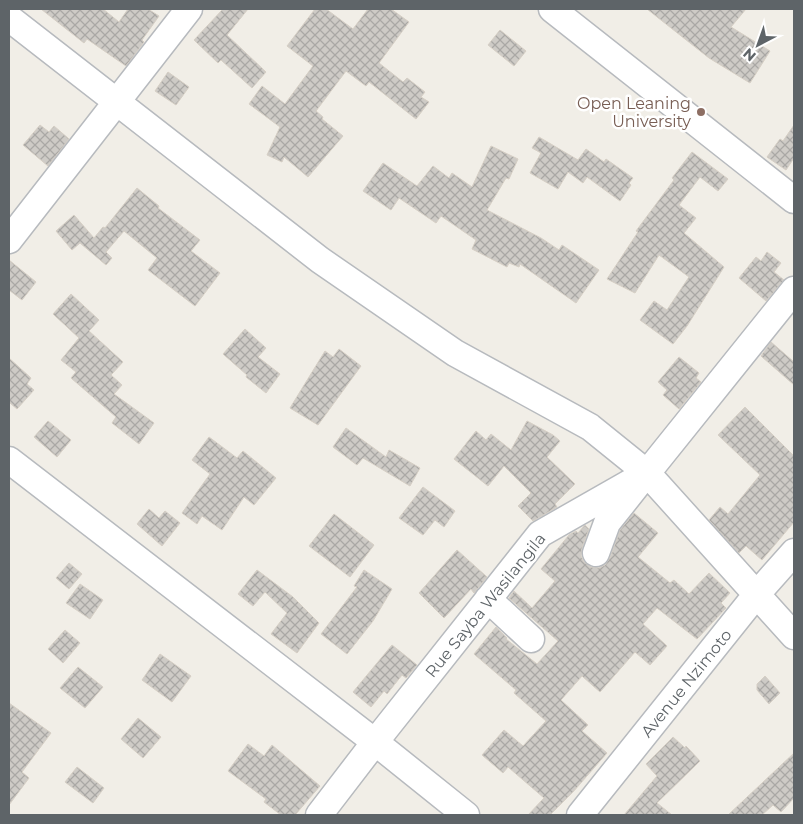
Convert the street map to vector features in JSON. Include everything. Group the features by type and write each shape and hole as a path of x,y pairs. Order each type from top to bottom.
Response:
{"street":[{"path":"9,240 189,9"},
{"path":"552,9 794,200"},
{"path":"9,18 320,260 455,353 590,427 647,473 794,636"},
{"name":"Rue Sayba Wasilangila","path":"319,815 540,534 647,473 794,290"},
{"path":"9,460 375,742 466,815"},
{"path":"596,553 607,523 647,473"},
{"name":"Avenue Nzimoto","path":"580,815 756,595 794,552"},
{"path":"488,599 531,638"}],"building":[{"path":"41,9 103,9 119,22 128,9 148,9 159,16 142,40 144,42 126,66 87,39 84,43"},
{"path":"223,9 248,9 227,35 266,72 252,88 221,60 218,63 194,40"},
{"path":"315,9 326,9 353,29 368,9 391,9 409,22 379,63 403,82 407,78 425,92 421,97 429,102 416,119 369,82 366,86 346,71 316,111 323,117 322,119 343,136 308,177 284,157 282,162 267,155 280,127 249,104 262,86 285,104 313,66 287,46"},
{"path":"647,9 746,9 731,27 770,51 750,83 709,58"},
{"path":"500,30 526,51 514,66 488,45"},
{"path":"168,72 189,87 176,105 155,91"},
{"path":"40,125 49,132 54,126 69,139 48,166 23,145"},
{"path":"794,125 794,158 786,170 767,157 780,139 783,141"},
{"path":"539,137 578,160 586,149 604,162 606,159 633,178 629,183 631,185 620,201 587,177 583,183 568,172 558,189 530,173 541,153 532,148"},
{"path":"491,146 518,159 509,179 506,178 487,210 541,238 559,250 562,245 599,270 576,303 520,264 519,267 509,263 507,267 472,249 476,240 441,216 436,223 399,198 391,210 363,191 383,163 417,186 433,166 449,178 452,173 472,187"},
{"path":"692,152 728,179 718,191 700,177 679,205 696,218 684,233 724,267 687,326 673,344 640,320 654,301 667,310 689,277 659,255 635,293 607,279 638,232 636,231 674,180 672,178"},
{"path":"137,188 159,206 158,208 200,240 191,251 220,273 195,306 148,270 157,258 124,231 106,252 112,258 106,265 80,243 72,250 56,231 74,215 94,238 103,227 105,228"},
{"path":"767,252 781,263 774,272 784,280 766,301 739,278 756,257 761,261"},
{"path":"9,260 36,282 22,300 9,290"},
{"path":"71,294 99,320 89,331 123,362 111,375 122,385 114,394 154,423 139,444 112,423 116,417 71,378 76,372 61,360 79,338 53,314"},
{"path":"245,329 266,348 258,357 280,374 266,393 246,377 247,375 223,354"},
{"path":"771,342 794,362 794,385 761,356"},
{"path":"339,349 361,366 318,425 290,408 325,351 333,357"},
{"path":"679,357 699,373 696,378 701,382 679,409 663,395 667,390 658,382"},
{"path":"9,358 31,378 27,384 34,390 17,409 9,404"},
{"path":"745,407 794,456 794,522 762,560 746,546 739,553 709,520 720,507 728,514 760,475 718,435"},
{"path":"48,421 71,440 57,457 34,437"},
{"path":"527,421 553,435 560,441 547,457 575,484 555,504 557,507 533,521 518,506 531,493 504,466 488,486 454,459 476,431 486,440 491,434 511,450"},
{"path":"346,428 386,457 389,450 420,468 410,486 363,458 357,465 333,447"},
{"path":"209,437 237,458 243,451 276,478 254,505 244,497 222,530 202,516 197,524 182,513 210,474 192,460"},
{"path":"423,487 455,511 444,527 435,520 423,535 399,518"},
{"path":"149,509 159,518 165,511 180,523 162,546 137,524"},
{"path":"634,513 658,533 638,557 670,583 674,580 689,594 709,573 730,593 721,603 726,608 697,639 657,608 643,624 667,646 650,665 635,652 600,692 582,676 561,700 588,725 582,731 607,753 550,815 528,815 544,798 508,767 503,773 482,755 504,730 523,746 546,721 514,693 516,690 474,654 496,627 506,639 537,664 558,641 509,598 514,591 532,608 555,581 541,569 569,535 576,531 578,533 585,525 589,529 582,548 581,556 584,562 591,567 599,568 605,565 610,558 620,530"},
{"path":"334,514 374,545 350,577 309,546"},
{"path":"457,550 487,577 474,593 471,589 444,618 419,593"},
{"path":"69,563 82,574 69,589 56,578"},
{"path":"257,570 293,597 319,623 297,653 271,634 287,613 265,592 253,606 238,594"},
{"path":"364,570 392,589 373,621 347,654 321,634 357,587 354,586"},
{"path":"80,584 103,600 90,619 66,603"},
{"path":"65,630 80,643 63,663 48,649"},
{"path":"392,645 417,665 406,678 402,675 387,694 384,691 371,707 353,692"},
{"path":"160,654 191,676 172,702 142,680"},
{"path":"78,667 103,687 85,708 60,688"},
{"path":"765,676 780,693 769,704 757,690 757,684"},
{"path":"9,703 51,733 22,772 29,778 9,805"},
{"path":"138,718 161,737 143,758 121,739"},
{"path":"673,737 685,748 686,746 700,761 657,803 672,815 624,815 657,776 646,764"},
{"path":"248,744 264,756 272,745 320,786 295,815 281,815 264,802 266,799 228,771"},
{"path":"794,753 794,798 781,812 773,805 762,815 728,815"},
{"path":"77,767 104,788 93,803 65,782"}],"place":[{"name":"Open Leaning University","path":"701,112"}]}
